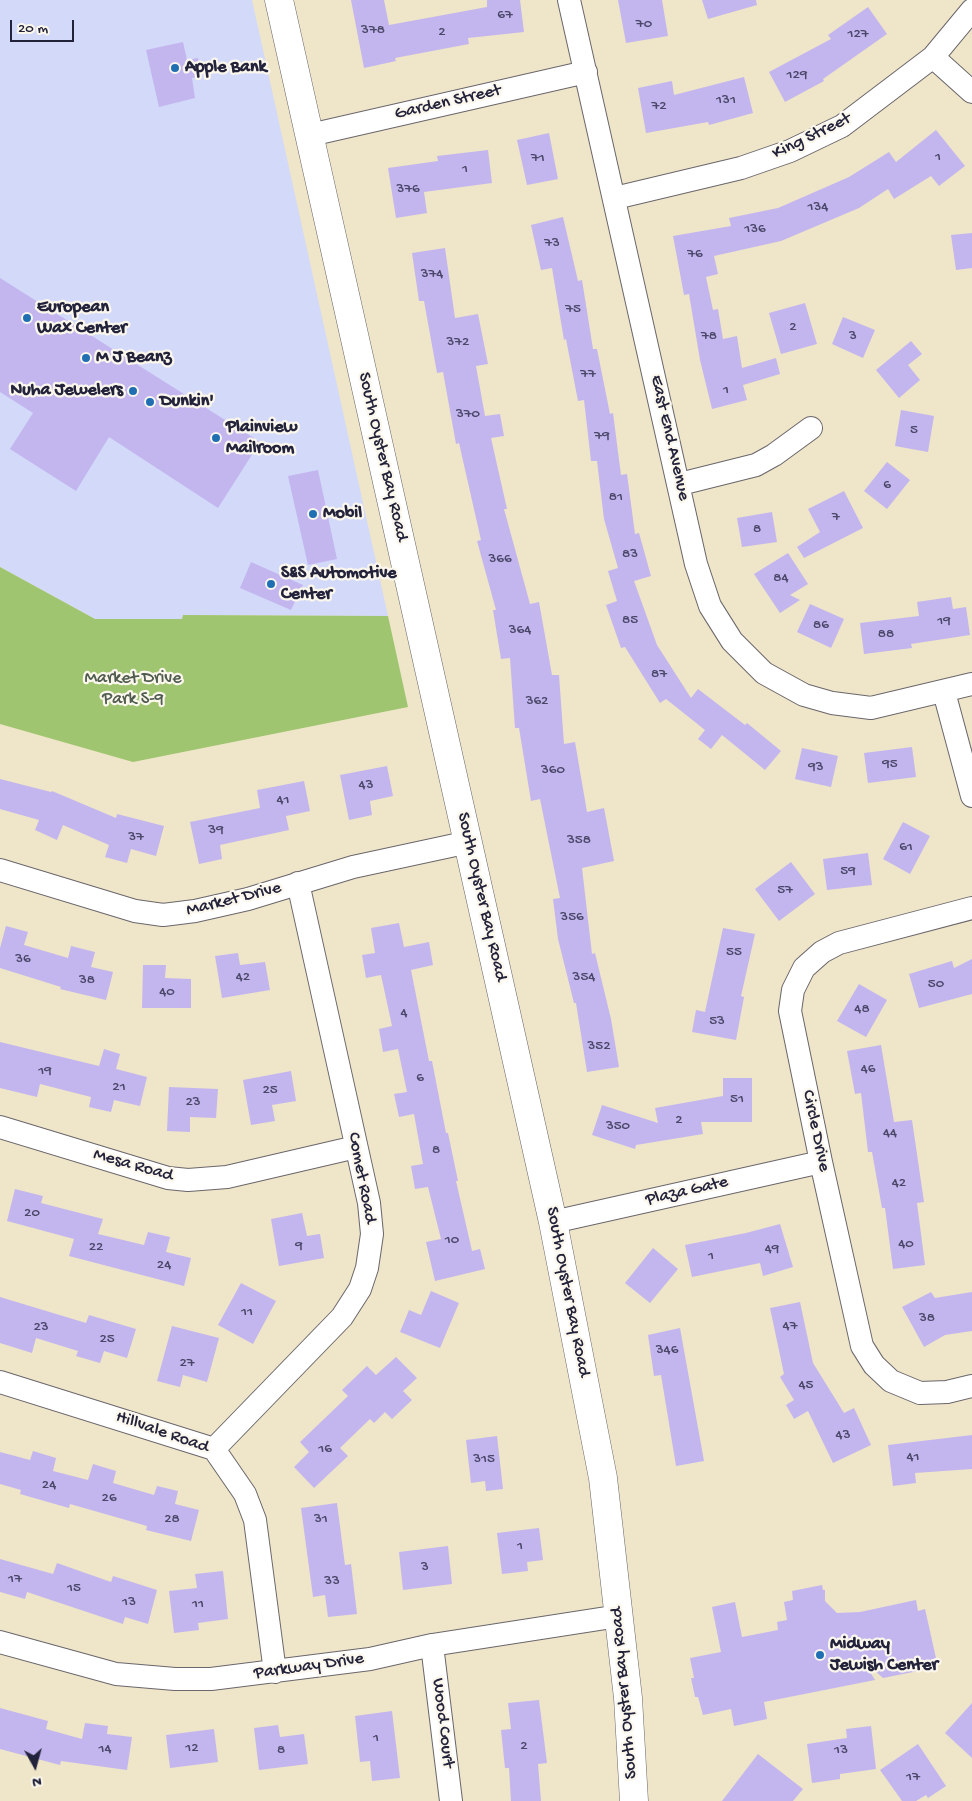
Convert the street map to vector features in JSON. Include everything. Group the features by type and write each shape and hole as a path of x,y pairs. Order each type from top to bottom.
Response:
{"main road":[{"name":"South Oyster Bay Road","path":"279,0 553,1222 603,1478 628,1698 634,1801"}],"street":[{"name":"East End Avenue","path":"569,0 680,484 696,564 710,606 732,641 764,673 804,695 832,703 871,708 972,684"},
{"name":"King Street","path":"615,198 741,168 790,152 842,126 933,56 972,10"},
{"path":"933,56 972,92"},
{"name":"Garden Street","path":"310,134 586,72"},
{"path":"680,484 756,465 774,455 811,428"},
{"path":"944,692 972,796"},
{"name":"Market Drive","path":"0,870 135,911 163,915 195,911 239,901 353,867 469,842"},
{"name":"Comet Road","path":"214,1449 325,1337 342,1317 360,1289 367,1268 372,1234 369,1203 298,883"},
{"name":"Circle Drive","path":"972,908 840,943 822,952 804,968 793,990 790,1011 862,1346 874,1365 891,1381 920,1393 947,1392 972,1386"},
{"name":"Mesa Road","path":"0,1127 168,1178 188,1180 227,1177 356,1147"},
{"name":"Plaza Gate","path":"553,1222 821,1162"},
{"name":"Hillvale Road","path":"0,1382 214,1449 245,1494 256,1520 275,1672"},
{"name":"Parkway Drive","path":"0,1642 116,1674 176,1679 211,1679 370,1659 432,1645 619,1616"},
{"name":"Wood Court","path":"432,1645 451,1801"}],"shaded area":[{"path":"0,0 252,0 388,616 183,615 182,619 95,619 0,567"}],"green space":[{"name":"Market Drive Park S-9","path":"0,567 95,619 182,619 183,615 388,616 408,707 133,762 0,724"}],"building":[{"path":"351,0 384,0 389,25 487,7 487,0 520,0 524,32 468,38 469,44 395,58 396,61 364,68"},
{"path":"618,0 662,0 668,36 626,43"},
{"path":"702,0 756,0 757,5 708,19"},
{"path":"868,7 887,34 823,79 824,81 785,102 769,72 831,39 828,35"},
{"name":"Apple Bank","path":"183,42 187,60 198,58 201,77 192,78 195,98 159,107 146,50"},
{"path":"744,77 753,113 709,125 708,122 646,133 638,88 672,81 674,95"},
{"path":"936,130 965,166 939,186 931,176 894,199 888,189 859,208 781,241 714,256 718,274 706,277 713,310 718,309 723,339 737,336 742,368 776,358 780,374 743,385 747,400 712,409 700,360 689,294 684,295 673,236 731,226 729,218 778,208 849,177 889,152 896,162"},
{"path":"549,133 558,179 527,185 517,140"},
{"path":"488,150 492,183 424,192 427,213 396,218 388,168 438,161 437,156"},
{"path":"563,217 578,281 582,280 593,349 597,349 610,414 613,413 621,475 627,474 635,534 639,533 651,576 634,581 657,645 691,698 698,689 745,725 747,723 781,751 765,770 722,735 711,749 698,739 705,730 666,699 660,703 625,647 621,648 606,605 617,601 608,571 618,568 604,519 597,461 591,461 584,400 578,401 566,339 564,340 552,268 541,270 531,225"},
{"path":"972,233 972,268 956,270 951,235"},
{"path":"445,248 455,318 478,314 488,364 476,366 485,416 500,414 504,436 491,438 507,509 504,509 530,604 539,602 552,675 559,675 564,744 575,742 587,812 604,808 614,861 582,868 592,954 595,953 611,1019 619,1067 587,1072 576,1003 574,1003 558,939 553,899 560,898 540,799 531,801 519,728 515,728 510,658 501,659 493,610 496,610 477,541 481,540 459,443 456,444 443,372 437,373 424,301 419,301 412,253"},
{"path":"0,278 260,442 218,508 109,437 76,491 10,449 33,413 0,392"},
{"path":"805,303 817,344 781,354 769,313"},
{"path":"843,317 875,330 863,358 832,344"},
{"path":"911,341 922,354 908,365 920,380 899,398 876,370"},
{"path":"901,410 934,416 928,452 895,446"},
{"path":"887,462 910,480 887,509 864,491"},
{"path":"318,470 337,559 308,565 288,476"},
{"path":"844,491 863,528 804,558 797,547 820,532 808,509"},
{"path":"772,512 777,542 742,547 737,518"},
{"path":"788,553 808,584 790,595 800,600 780,613 754,574"},
{"path":"251,562 303,585 291,610 240,588"},
{"path":"951,597 953,609 966,607 970,635 911,644 912,648 864,654 860,623 919,616 917,602"},
{"path":"810,604 844,619 831,648 797,632"},
{"path":"912,747 916,777 868,783 864,753"},
{"path":"802,748 838,756 831,787 795,779"},
{"path":"387,766 393,796 370,801 372,815 349,820 340,775"},
{"path":"0,779 52,791 116,818 117,814 164,826 156,856 131,849 127,863 105,857 109,845 63,825 57,840 35,830 39,820 0,809"},
{"path":"304,781 310,811 286,816 289,830 220,845 222,859 199,864 190,822 260,808 257,790"},
{"path":"903,822 930,836 910,874 883,859"},
{"path":"868,853 872,885 827,890 823,859"},
{"path":"791,862 815,894 779,921 755,889"},
{"path":"399,923 404,947 429,942 433,965 411,970 429,1061 432,1061 472,1251 480,1249 485,1269 435,1281 426,1242 441,1239 428,1187 415,1189 411,1166 423,1164 414,1114 399,1117 394,1094 407,1092 398,1049 383,1052 379,1029 392,1026 381,975 366,978 362,955 375,953 371,928"},
{"path":"6,926 28,932 24,945 68,958 71,946 95,952 91,967 113,972 106,1000 60,989 61,987 0,968 0,948"},
{"path":"723,928 755,934 741,996 744,997 736,1040 692,1032 696,1010 705,1012"},
{"path":"238,953 240,965 265,962 270,990 222,998 215,956"},
{"path":"972,959 972,994 919,1008 909,974 952,961 954,968"},
{"path":"143,965 166,965 165,978 191,979 191,1008 142,1008"},
{"path":"859,984 887,1000 866,1037 837,1021"},
{"path":"0,1042 99,1066 104,1049 120,1054 116,1069 147,1077 140,1106 114,1100 111,1112 89,1107 91,1097 40,1084 37,1097 0,1088"},
{"path":"881,1045 894,1122 912,1120 924,1202 917,1203 925,1265 893,1269 885,1208 882,1208 872,1152 868,1152 861,1093 855,1094 847,1051"},
{"path":"291,1071 296,1101 272,1105 275,1121 251,1125 243,1080"},
{"path":"723,1078 752,1078 752,1122 701,1122 703,1134 636,1145 635,1149 592,1135 602,1105 658,1123 655,1108 723,1096"},
{"path":"169,1087 218,1089 216,1118 190,1117 190,1132 167,1131"},
{"path":"15,1189 43,1196 41,1203 103,1219 98,1234 144,1245 148,1232 170,1237 166,1252 191,1258 184,1286 69,1256 74,1239 7,1221"},
{"path":"302,1213 307,1236 320,1234 324,1258 279,1266 271,1219"},
{"path":"780,1224 793,1267 763,1276 760,1263 692,1277 685,1245"},
{"path":"653,1248 678,1269 650,1303 625,1283"},
{"path":"241,1283 276,1301 253,1344 218,1325"},
{"path":"431,1291 459,1303 440,1348 400,1332 409,1310 421,1315"},
{"path":"931,1292 935,1298 972,1292 972,1331 945,1335 924,1347 902,1307"},
{"path":"0,1297 86,1323 89,1315 136,1329 127,1358 104,1351 100,1363 76,1356 78,1351 36,1338 32,1353 0,1343"},
{"path":"800,1302 813,1363 844,1413 854,1408 871,1445 833,1463 808,1411 794,1419 786,1405 794,1400 780,1377 784,1374 770,1308"},
{"path":"172,1326 219,1338 207,1382 183,1375 180,1387 157,1381"},
{"path":"680,1328 704,1461 676,1466 661,1375 654,1376 648,1335"},
{"path":"396,1357 417,1378 403,1391 412,1400 392,1419 385,1412 374,1423 370,1419 340,1448 348,1456 314,1488 294,1467 309,1452 300,1442 348,1396 342,1390 367,1366 376,1375"},
{"path":"972,1435 972,1469 915,1473 916,1483 893,1486 888,1445"},
{"path":"497,1436 503,1489 486,1491 485,1481 471,1483 466,1440"},
{"path":"33,1451 56,1458 53,1471 88,1480 93,1464 116,1471 113,1483 154,1495 157,1486 178,1491 175,1504 199,1510 191,1541 146,1530 147,1526 70,1504 69,1508 20,1494 21,1490 0,1484 0,1452 30,1460"},
{"path":"337,1503 345,1565 351,1564 357,1614 328,1617 325,1595 313,1597 301,1508"},
{"path":"539,1528 543,1560 527,1562 528,1571 502,1574 497,1533"},
{"path":"448,1546 452,1584 403,1590 399,1552"},
{"path":"0,1559 53,1574 57,1563 111,1582 113,1576 157,1590 148,1624 125,1617 123,1624 27,1592 25,1599 0,1592"},
{"path":"223,1571 228,1619 198,1623 199,1630 174,1633 169,1591 197,1588 195,1574"},
{"name":"Midway Jewish Center","path":"822,1585 823,1590 825,1590 825,1601 837,1613 860,1612 916,1600 918,1611 925,1609 938,1667 883,1678 873,1669 870,1672 875,1680 764,1702 767,1719 734,1726 731,1709 703,1715 698,1697 695,1697 691,1678 694,1678 690,1658 721,1652 712,1607 735,1602 742,1637 778,1630 777,1622 787,1620 784,1602 793,1600 792,1591"},
{"path":"539,1700 547,1763 538,1764 541,1801 511,1801 509,1768 505,1768 501,1730 511,1729 508,1703"},
{"path":"972,1703 972,1758 945,1733"},
{"path":"0,1708 48,1721 46,1729 82,1739 85,1723 108,1726 107,1734 132,1737 127,1770 61,1761 60,1765 0,1749"},
{"path":"392,1711 400,1778 372,1781 370,1761 360,1762 355,1716"},
{"path":"278,1725 280,1737 304,1734 308,1764 259,1770 254,1728"},
{"path":"871,1726 876,1769 840,1774 840,1779 812,1783 807,1744 847,1738 846,1729"},
{"path":"214,1729 218,1762 170,1768 166,1735"},
{"path":"918,1744 946,1786 928,1798 926,1795 916,1801 902,1801 880,1770"},
{"path":"758,1754 803,1789 793,1801 722,1801"}],"place":[{"name":"Apple Bank","path":"175,68"},
{"name":"European Wax Center","path":"27,318"},
{"name":"M J Beanz","path":"86,358"},
{"name":"Nuha Jewelers","path":"133,391"},
{"name":"Dunkin'","path":"150,402"},
{"name":"Plainview Mailroom","path":"216,438"},
{"name":"Mobil","path":"313,514"},
{"name":"S&S Automotive Center","path":"271,584"},
{"name":"Midway Jewish Center","path":"820,1655"}]}
